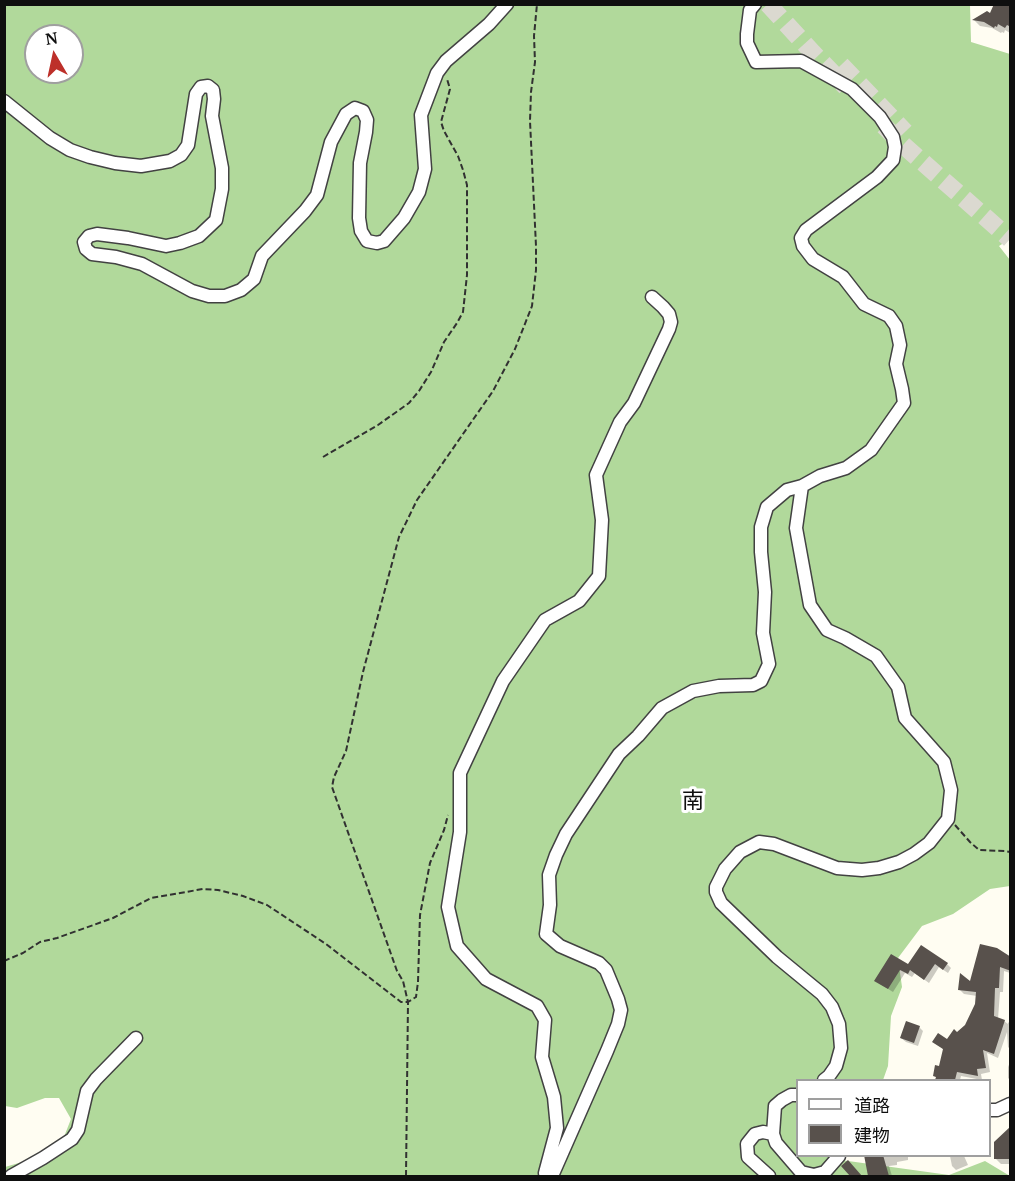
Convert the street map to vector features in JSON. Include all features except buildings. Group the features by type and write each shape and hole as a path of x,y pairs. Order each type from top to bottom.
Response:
{"street":[{"path":"4,101 50,138 70,150 107,161 141,166 170,161 181,155 188,145 196,94 201,87 208,86 213,90 212,116 222,168 222,189 216,220 199,236 166,246 97,234 89,236 84,242 86,249 92,254 116,256 142,264 192,291 209,296 225,296 241,290 254,279 262,256 305,211 317,195 331,142 346,114 355,108 363,111 367,120 360,164 359,218 361,231 368,241 377,243 384,240 404,218 419,192 425,169 421,115 437,73 446,61 489,24 507,4"},
{"path":"552,1176 611,1042 621,1010 606,969 599,963 560,946 546,934 550,905 549,875 556,855 566,834 619,754 662,708 693,691 720,686 753,685 761,681 769,664 763,633 765,592 761,552 761,527 767,507 787,490 846,468 871,450 903,403 897,364 900,345 896,326 889,316 864,304 843,277 813,259 803,246 801,238 806,230 877,177 893,160 895,147 893,137 880,117 852,89 801,61 756,62 747,43 750,10 755,4"},
{"path":"546,1176 557,1128 554,1097 542,1056 545,1020 537,1006 486,979 457,946 448,907 460,832 460,773 503,681 545,620 579,601 599,576 602,520 596,476 620,422 634,403 655,360 671,322 669,314 652,297"},
{"path":"802,486 796,528 810,605 827,630 876,656 898,687 905,718 944,762 951,790 948,819 929,843 899,862 862,870 837,868 774,844 759,842 740,852 725,869 716,887 721,903 777,957 822,994 832,1007 839,1024 841,1048 836,1066 825,1079"},
{"path":"11,1176 72,1139 78,1130 87,1091 96,1078 136,1038"},
{"path":"796,1095 791,1095 775,1106 776,1143 801,1172 814,1175 825,1172 837,1157"},
{"path":"991,1110 1011,1104"},
{"path":"769,1176 748,1156 747,1144 755,1134 763,1132 774,1134"}],"path":[{"path":"406,1176 408,1002 403,981 332,787 346,751 363,672 399,537 417,500 493,392 515,349 532,306 536,246 530,121 537,4"},
{"path":"323,457 378,425 409,403 431,372 444,342 463,312 468,275 466,185 464,170 441,122 450,89 447,80 437,73"},
{"path":"4,960 23,953 40,942 113,918 151,898 203,889 218,890 267,905 326,944 401,1002 408,1002 416,997 420,915 430,863 444,830 450,807"},
{"path":"948,819 979,850 1011,852"}],"green space":[{"path":"5,5 970,5 971,42 1010,54 1010,239 999,246 1010,260 1010,886 990,889 953,914 922,926 898,958 902,987 891,1016 888,1066 883,1079 796,1079 796,1157 839,1157 841,1160 949,1175 985,1161 1010,1176 5,1176 5,1167 29,1160 62,1142 71,1119 59,1098 45,1098 17,1108 5,1106"}],"tunnel":[{"path":"768,4 846,87"},
{"path":"841,65 905,132"},
{"path":"884,126 1010,239"}],"district":[{"name":"南","path":"693,802"}]}
